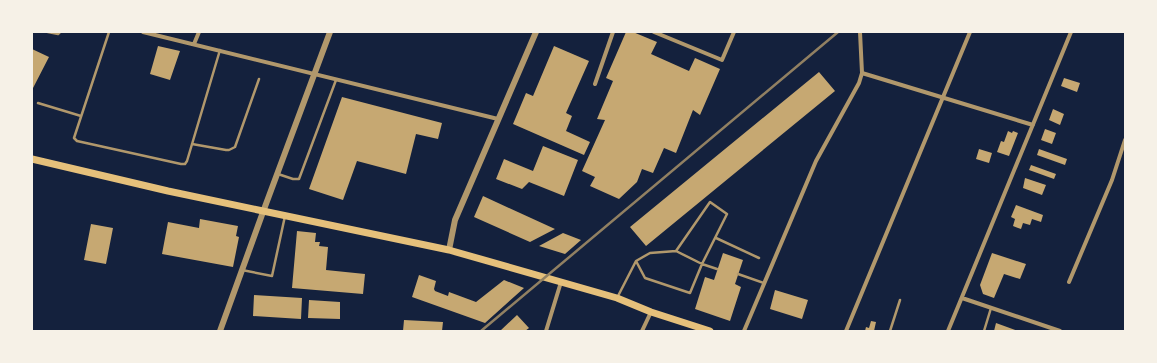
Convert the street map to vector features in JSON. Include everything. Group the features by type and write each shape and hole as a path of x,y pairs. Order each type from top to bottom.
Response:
{"main road":[{"path":"32,159 263,212 449,250 617,298 651,312 710,331"}],"street":[{"path":"143,32 498,119"},
{"path":"194,44 199,32"},
{"path":"220,331 330,32"},
{"path":"449,250 455,220 536,32"},
{"path":"595,84 613,32"},
{"path":"654,32 722,60 734,32"},
{"path":"744,331 816,161 854,93 862,73 860,32"},
{"path":"846,331 970,32"},
{"path":"948,331 1071,32"},
{"path":"862,73 1033,125"},
{"path":"1069,282 1112,180 1125,140"},
{"path":"546,331 561,282"},
{"path":"962,298 1060,331"},
{"path":"642,331 651,312"}],"lane":[{"path":"48,32 58,34 60,32"},
{"path":"109,32 74,134 74,138 77,141 181,164 185,164 187,161 220,50"},
{"path":"192,144 226,150 235,147 259,79"},
{"path":"278,173 293,179 299,178 336,80"},
{"path":"38,103 81,116"},
{"path":"636,261 645,278 690,293 702,264 727,214 710,202 676,251"},
{"path":"242,270 272,276 285,216"},
{"path":"716,238 759,258"},
{"path":"617,298 636,261 650,253 676,251 702,264 717,269"},
{"path":"738,274 764,283"},
{"path":"890,331 900,300"},
{"path":"984,331 991,308"}],"building":[{"path":"626,32 633,32 657,42 651,54 689,71 695,58 720,69 700,115 693,110 676,153 664,148 653,173 642,169 637,182 619,199 590,186 595,177 582,171 605,120 597,119 613,81 606,78"},
{"path":"158,46 180,51 170,80 150,74"},
{"path":"554,46 589,61 566,113 572,116 566,131 590,142 584,155 513,124 526,93 533,96"},
{"path":"32,49 49,57 32,90"},
{"path":"819,72 835,91 646,246 630,227"},
{"path":"1064,78 1080,83 1077,92 1061,86"},
{"path":"342,97 442,123 438,139 416,134 406,174 357,161 343,200 309,189"},
{"path":"1053,109 1064,114 1060,125 1049,120"},
{"path":"1045,129 1056,133 1052,144 1041,140"},
{"path":"1008,131 1018,133 1009,156 997,152 1001,141 1004,142"},
{"path":"543,146 578,160 564,196 529,182 522,189 496,179 504,159 533,171"},
{"path":"979,149 992,153 989,163 976,159"},
{"path":"1039,149 1067,159 1065,165 1037,155"},
{"path":"1031,165 1056,174 1054,179 1029,170"},
{"path":"1025,178 1046,185 1042,195 1023,188"},
{"path":"483,196 555,229 530,242 474,217"},
{"path":"1016,205 1043,215 1041,222 1032,219 1030,225 1023,223 1021,229 1013,226 1015,219 1011,217"},
{"path":"200,219 238,226 236,236 239,237 233,267 162,254 168,222 199,228"},
{"path":"91,224 113,228 106,264 84,260"},
{"path":"297,231 316,233 315,242 320,242 319,246 328,247 326,270 365,274 363,294 292,288"},
{"path":"563,233 581,240 565,254 539,246"},
{"path":"723,253 743,260 735,284 741,287 730,321 695,309 705,277 714,280"},
{"path":"992,253 1026,264 1020,279 1004,274 994,298 983,294 980,285"},
{"path":"419,275 436,281 435,291 448,296 449,292 476,302 504,280 524,288 485,323 412,297"},
{"path":"775,290 808,300 802,319 770,309"},
{"path":"254,295 302,298 301,319 253,316"},
{"path":"309,300 340,302 340,319 308,318"},
{"path":"517,315 529,328 525,331 500,331"},
{"path":"404,320 443,322 442,331 403,331"},
{"path":"871,321 876,322 874,331 865,331 866,327 869,328"},
{"path":"996,323 1018,331 994,331"}],"railway":[{"path":"481,331 838,32"}]}
